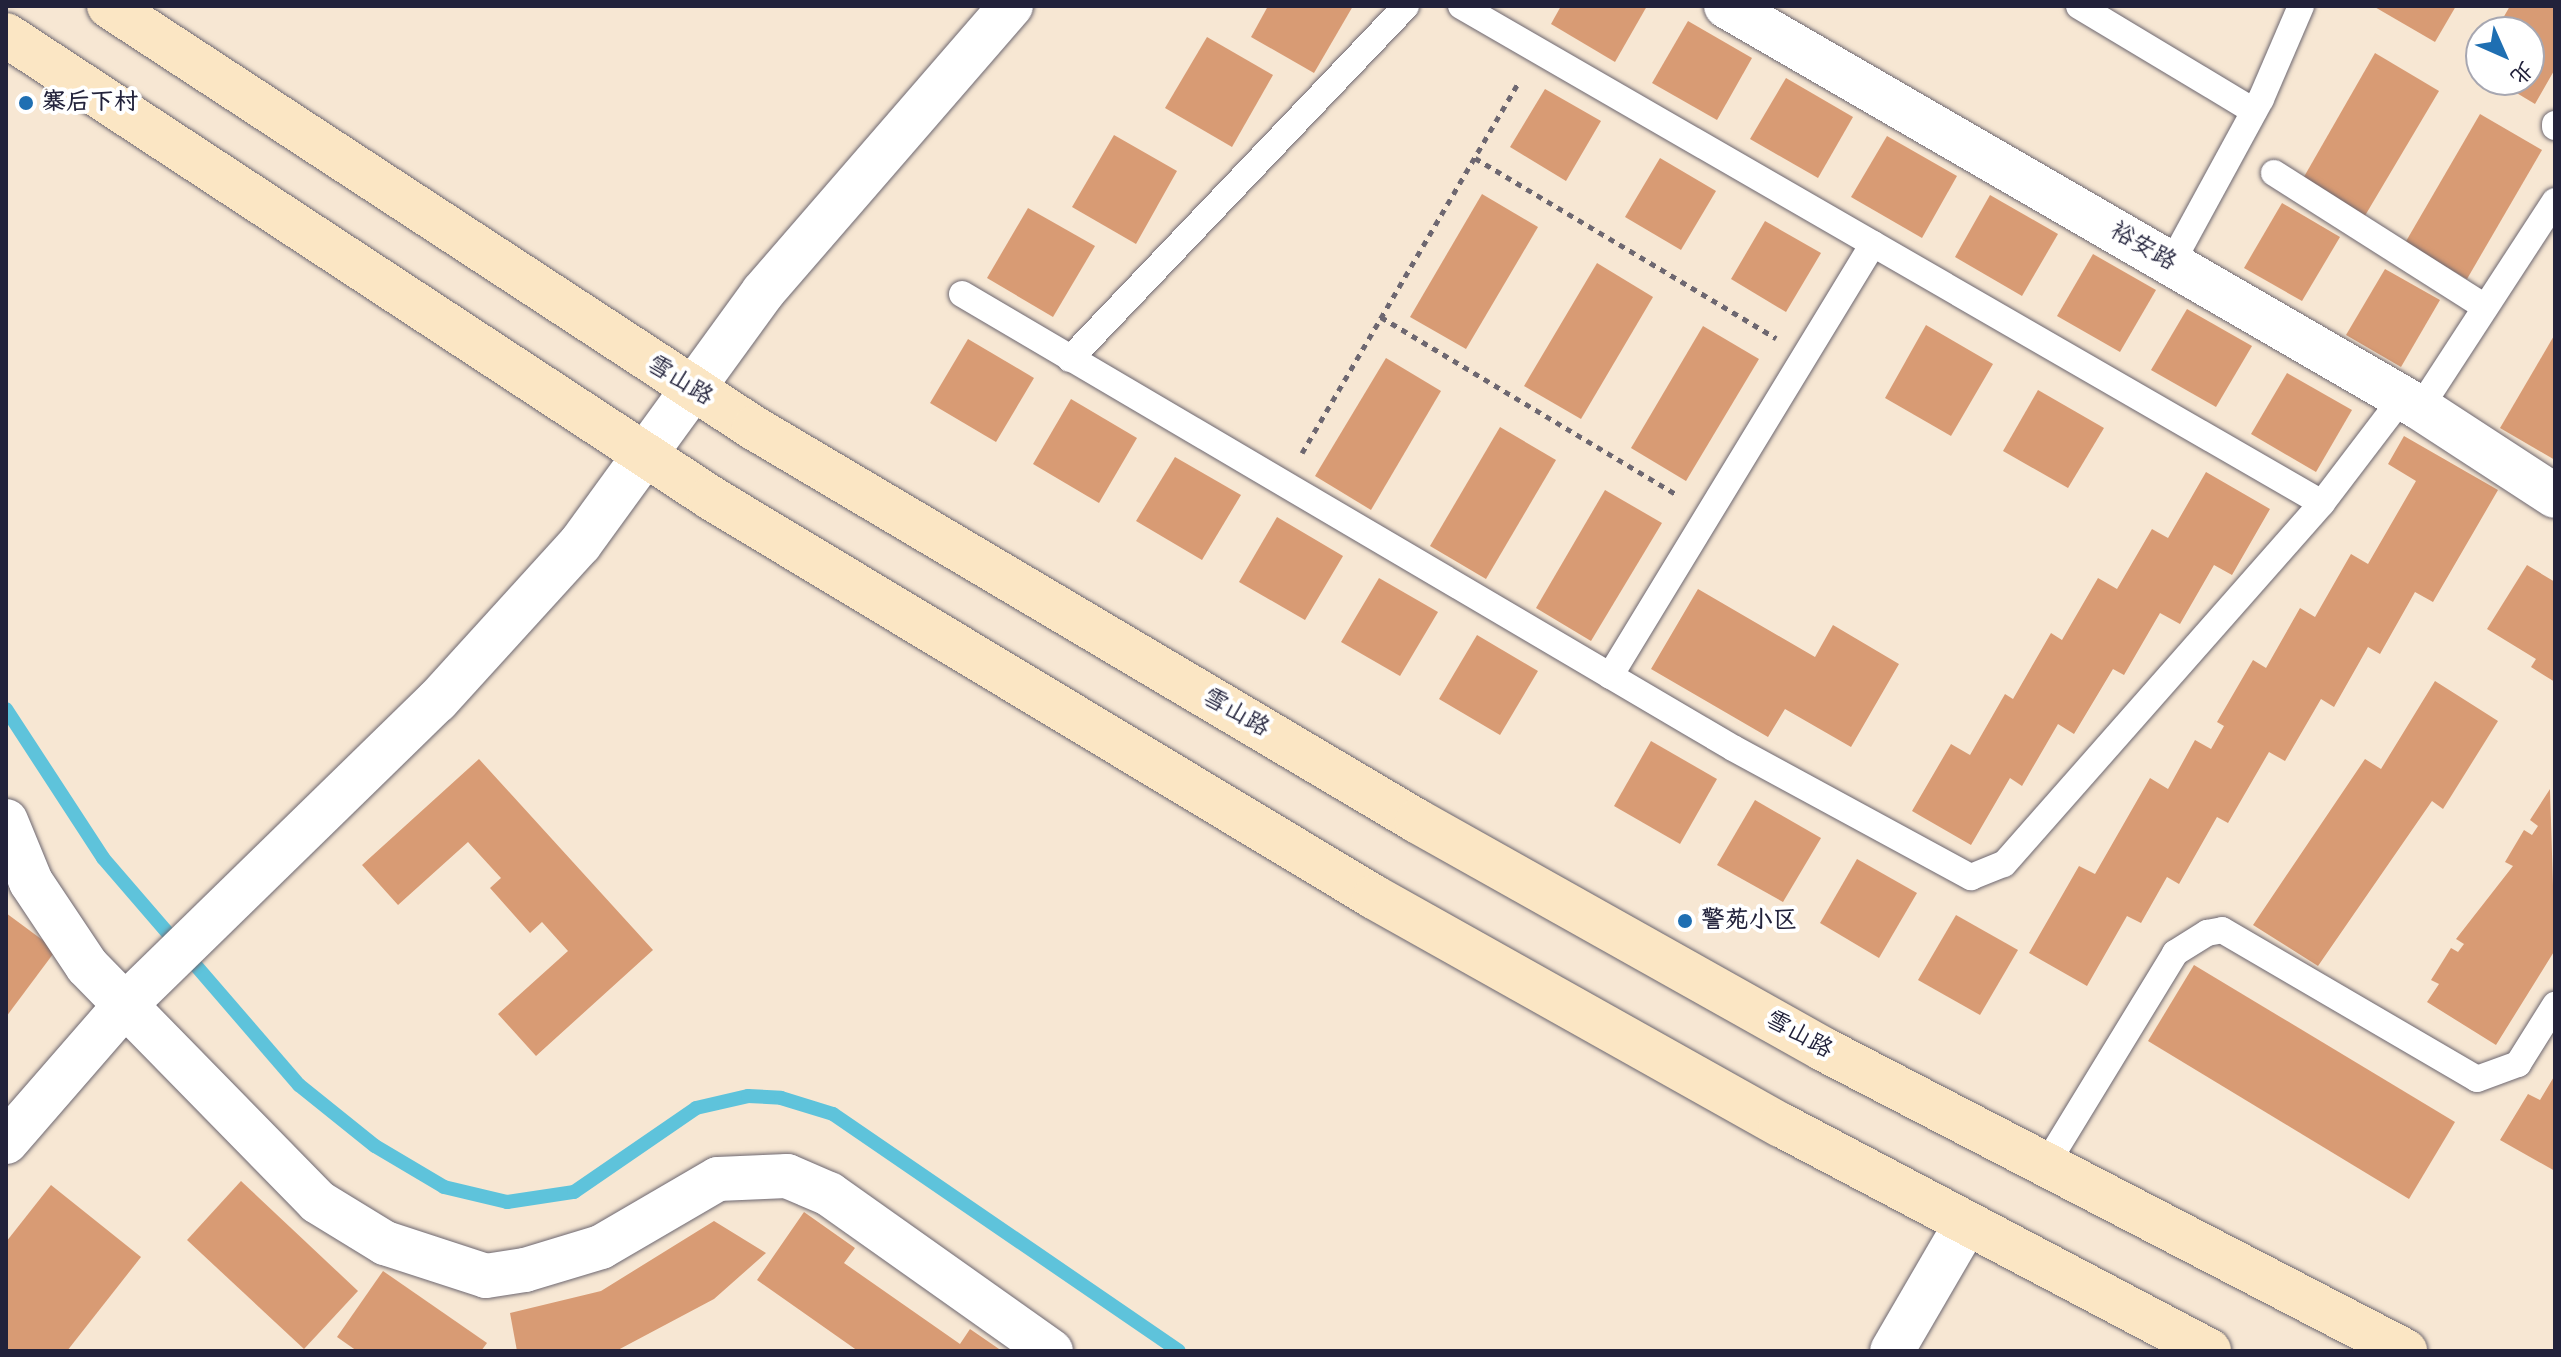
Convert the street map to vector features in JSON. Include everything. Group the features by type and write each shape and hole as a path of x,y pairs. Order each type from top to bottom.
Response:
{"main road":[{"name":"雪山路","path":"109,6 693,388 1417,821 2044,1168 2405,1351"},
{"path":"6,35 644,455 1374,897 1966,1224 2209,1351"}],"street":[{"path":"6,1142 125,1005 437,701 580,544 763,292 1011,6"},
{"name":"裕安路","path":"1726,6 2411,403 2555,496"},
{"path":"6,821 55,923 125,1005 318,1202 435,1263 486,1276 525,1270 601,1247 718,1179 787,1176 829,1194 1051,1351"},
{"path":"1892,1351 1966,1224"}],"lane":[{"path":"1070,359 1406,6"},
{"path":"1461,6 2322,503"},
{"path":"2079,6 2254,111"},
{"path":"2171,264 2254,111 2301,6"},
{"path":"2274,173 2485,307"},
{"path":"962,294 1283,486 1957,875 1985,875 2004,864 2411,403 2485,307 2555,201"},
{"path":"1610,676 1873,244"},
{"path":"2044,1168 2175,953 2207,933 2222,930 2477,1079 2518,1064 2555,1005"}],"path":[{"path":"1283,486 1537,50"},
{"path":"1475,158 1804,355"},
{"path":"1381,317 1708,514"}],"building":[{"path":"1268,6 1353,6 1314,73 1251,37"},
{"path":"1561,6 1647,6 1615,62 1551,24"},
{"path":"2373,6 2456,6 2435,42"},
{"path":"2510,6 2555,6 2555,69 2545,86 2545,16 2504,16"},
{"path":"1688,21 1752,58 1717,120 1652,83"},
{"path":"1207,37 1273,75 1232,147 1165,108"},
{"path":"2375,53 2439,91 2363,219 2301,182"},
{"path":"1786,78 1853,117 1818,178 1750,139"},
{"path":"1545,89 1601,121 1566,181 1510,147"},
{"path":"2522,96 2540,96 2535,104"},
{"path":"2480,114 2542,150 2467,279 2405,243"},
{"path":"1114,135 1177,171 1136,244 1072,207"},
{"path":"1887,136 1957,176 1922,238 1851,197"},
{"path":"1660,158 1716,191 1681,250 1625,217"},
{"path":"1482,194 1538,227 1466,349 1410,317"},
{"path":"1990,195 2058,234 2022,296 1955,257"},
{"path":"2282,203 2340,237 2302,301 2244,268"},
{"path":"1028,208 1095,246 1053,317 987,278"},
{"path":"1765,221 1821,253 1786,312 1731,279"},
{"path":"2093,254 2156,290 2120,352 2057,316"},
{"path":"1597,263 1653,297 1581,419 1524,386"},
{"path":"2385,269 2440,300 2401,367 2346,335"},
{"path":"2187,309 2252,346 2216,407 2151,370"},
{"path":"1926,325 1993,364 1951,436 1885,398"},
{"path":"1703,326 1759,359 1686,481 1631,448"},
{"path":"2555,334 2555,460 2500,428"},
{"path":"968,339 1034,378 996,442 930,403"},
{"path":"1386,358 1441,391 1371,510 1315,476"},
{"path":"2287,373 2352,410 2316,472 2251,434"},
{"path":"2038,390 2104,428 2068,488 2003,451"},
{"path":"1071,399 1137,438 1099,503 1033,464"},
{"path":"1500,427 1556,460 1486,579 1430,546"},
{"path":"2404,436 2498,490 2433,602 2415,592 2380,654 2368,647 2334,707 2321,699 2285,761 2269,752 2228,823 2217,817 2179,884 2167,877 2141,923 2127,916 2087,986 2029,953 2079,866 2095,874 2150,778 2168,789 2195,740 2211,749 2224,726 2217,722 2253,660 2266,668 2300,608 2315,617 2351,554 2368,564 2416,481 2388,464"},
{"path":"1175,457 1241,495 1202,560 1136,521"},
{"path":"2206,472 2270,509 2232,575 2214,565 2180,624 2160,613 2124,675 2113,669 2074,734 2058,724 2022,786 2010,778 1971,845 1912,811 1951,744 1970,755 2005,694 2013,699 2051,633 2062,640 2098,578 2117,589 2152,529 2168,538"},
{"path":"1605,490 1662,523 1591,641 1536,608"},
{"path":"1277,517 1343,556 1305,620 1239,582"},
{"path":"2527,565 2555,582 2555,682 2531,667 2536,659 2487,629"},
{"path":"1379,578 1438,612 1400,676 1341,642"},
{"path":"1698,589 1815,657 1833,625 1899,664 1851,747 1785,709 1768,737 1651,669"},
{"path":"1477,635 1538,671 1500,735 1439,699"},
{"path":"2435,681 2498,721 2443,809 2432,801 2318,966 2253,925 2365,759 2381,769"},
{"path":"1651,741 1717,779 1680,844 1614,806"},
{"path":"479,759 653,950 536,1056 498,1014 568,951 542,922 530,933 490,888 501,878 468,842 398,905 362,865"},
{"path":"2550,789 2555,950 2496,1045 2427,1002 2439,984 2431,980 2451,948 2458,952 2464,944 2456,939 2513,866 2505,862 2524,830 2532,835 2538,826 2530,820"},
{"path":"1755,800 1821,838 1783,902 1717,865"},
{"path":"1857,859 1917,893 1879,958 1820,923"},
{"path":"6,913 56,950 6,1017"},
{"path":"1956,915 2018,950 1980,1015 1918,980"},
{"path":"2194,965 2455,1122 2409,1199 2148,1041"},
{"path":"2555,1075 2555,1171 2500,1140 2528,1094 2540,1100"},
{"path":"241,1181 358,1291 304,1349 187,1240"},
{"path":"51,1185 141,1257 67,1351 6,1351 6,1242"},
{"path":"804,1212 855,1248 844,1263 960,1344 970,1329 1002,1351 858,1351 757,1280"},
{"path":"714,1221 766,1253 714,1299 616,1351 517,1351 510,1313 601,1291"},
{"path":"383,1271 487,1343 481,1351 357,1351 337,1337"}],"waterway":[{"path":"6,709 103,858 299,1085 375,1146 444,1187 507,1202 574,1192 696,1108 748,1096 781,1098 833,1114 1179,1351"}],"place":[{"name":"寨后下村","path":"26,103"},
{"name":"警苑小区","path":"1685,921"}]}
